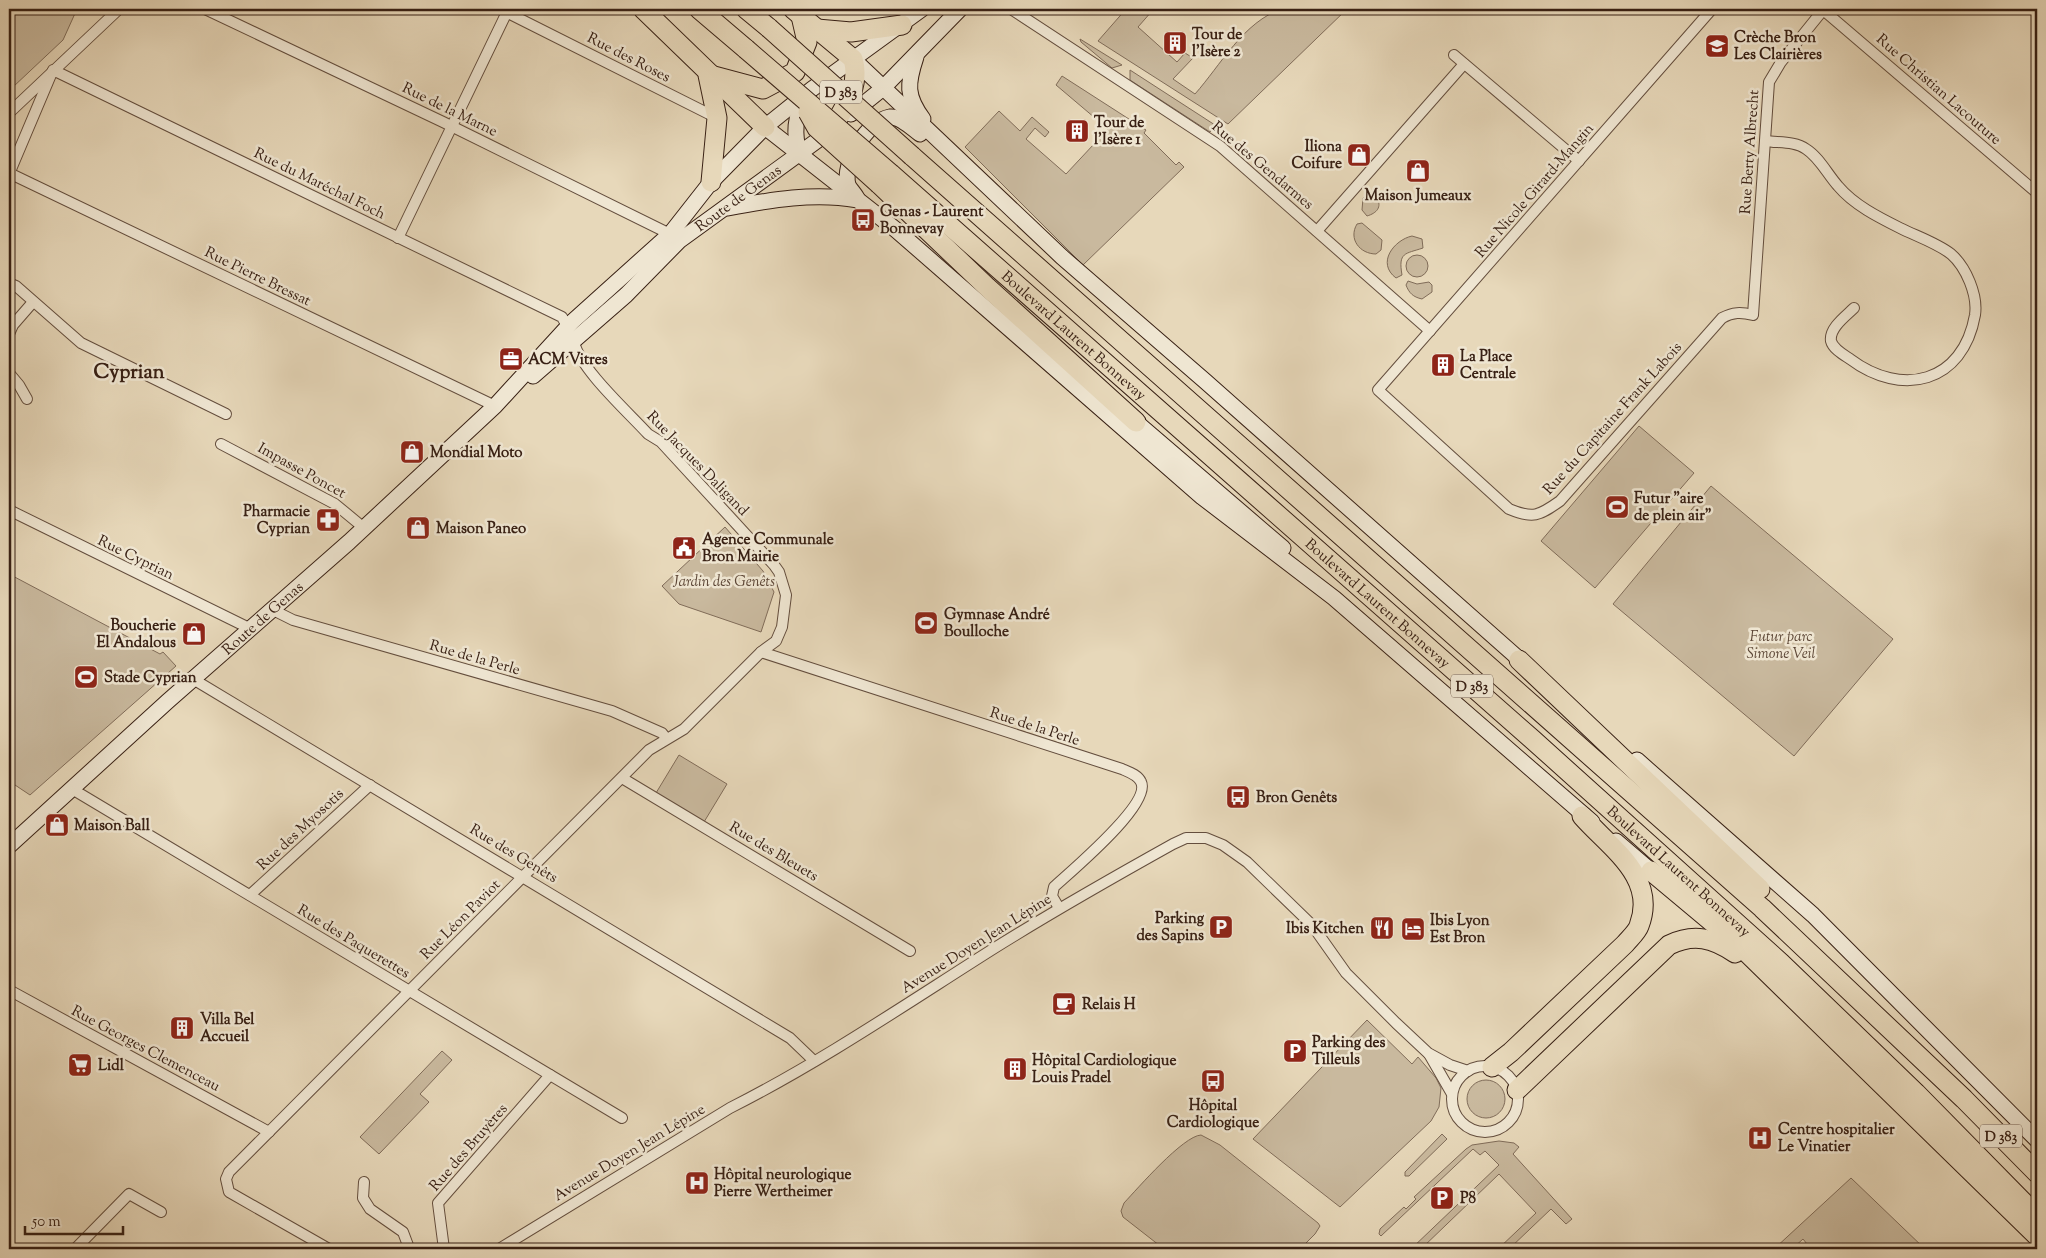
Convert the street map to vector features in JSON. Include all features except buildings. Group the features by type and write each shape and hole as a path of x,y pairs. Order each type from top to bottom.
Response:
{"highway":[{"path":"643,9 708,75 765,128"},
{"name":"D 383","path":"699,9 746,49 806,92"},
{"name":"Boulevard Laurent Bonnevay","path":"746,9 1762,908 1964,1099 2037,1173"},
{"path":"708,75 763,89 794,72 807,42 797,13"},
{"path":"797,13 852,60 856,78 845,106 831,130"},
{"path":"817,29 851,32 902,25"},
{"path":"708,75 717,118 711,182"},
{"path":"806,92 817,128 885,179 987,287 1136,422"},
{"name":"Boulevard Laurent Bonnevay","path":"885,179 1532,739 1774,956 1916,1093 2037,1216"},
{"path":"1519,660 1911,1033 1964,1099"},
{"path":"1492,1067 1561,1005 1639,928 1644,906 1633,869 1582,816"},
{"path":"1651,870 1736,942 2037,1236"},
{"path":"1517,1090 1660,953 1680,940 1705,938 1721,944 1781,987"}],"main road":[{"name":"Route de Genas","path":"571,335 626,295 675,237 711,182 765,128 806,92 922,9"},
{"name":"Route de Genas","path":"9,846 193,679 364,528 515,386 536,374 629,269 675,237 724,209 831,130 882,89 960,9"},
{"path":"917,54 909,78 909,89 913,105 937,139"},
{"path":"852,60 1062,257 1198,374 1519,660 1599,726 1813,915 2037,1140"},
{"path":"798,154 794,133 797,112 806,92"},
{"path":"858,200 848,185 848,163 855,148 867,132 890,117 897,118 919,133 956,167 994,195"},
{"path":"765,128 921,251 1202,498 1334,598 1582,816 1607,832 1651,870"},
{"path":"724,209 794,198 842,197 858,200"},
{"path":"1136,422 1297,560 1334,598"}],"street":[{"path":"9,113 119,9"},
{"name":"Rue de la Marne","path":"205,9 452,126 675,237"},
{"name":"Rue des Gendarmes","path":"1012,9 1220,146 1430,331"},
{"name":"Rue Nicole Girard-Mangin","path":"1378,390 1712,9"},
{"name":"Rue Berty Albrecht","path":"1753,315 1766,141 1767,96 1774,71 1823,9"},
{"name":"Rue Christian Lacouture","path":"1823,9 2037,193"},
{"path":"398,238 452,126 504,10"},
{"name":"Rue des Roses","path":"504,10 717,118"},
{"path":"1454,55 1578,161"},
{"path":"1317,231 1464,64"},
{"path":"9,173 53,70"},
{"name":"Rue du Maréchal Foch","path":"53,70 562,317 571,335"},
{"path":"1766,141 1798,145 1807,149 1839,188 1864,208 1951,254 1965,272 1972,287 1976,310 1971,335 1956,359 1935,375 1907,382 1882,378 1860,367 1835,348 1831,341 1833,330 1854,308"},
{"name":"Rue Pierre Bressat","path":"9,173 495,406"},
{"path":"626,295 624,288 629,269"},
{"path":"9,283 16,286 81,343 94,351 226,414"},
{"path":"9,334 13,325 33,302"},
{"name":"Rue du Capitaine Frank Labois","path":"1378,390 1508,509 1526,516 1542,514 1560,501 1722,318 1730,313 1740,312 1753,315"},
{"name":"Rue Jacques Daligand","path":"571,335 576,352 585,365 648,434 661,442 682,464 780,572 786,595 782,627 776,641 761,652 684,729 666,738"},
{"path":"9,373 27,399"},
{"name":"Impasse Poncet","path":"221,444 335,504 364,528"},
{"name":"Rue Cyprian","path":"9,510 250,629"},
{"name":"Rue de la Perle","path":"273,610 293,620 612,711 662,733 666,738"},
{"name":"Rue de la Perle","path":"761,652 1122,769 1137,777 1142,782 1142,789 1135,805 1110,834 1054,888 1052,896 1059,908"},
{"name":"Rue des Genêts","path":"193,679 502,863 521,878 548,892 790,1038 814,1061"},
{"name":"Rue Léon Paviot","path":"329,1249 229,1192 226,1179 229,1172 649,750 666,738"},
{"name":"Rue des Bleuets","path":"622,778 910,950"},
{"name":"Rue des Myosotis","path":"250,895 370,785"},
{"name":"Rue des Paquerettes","path":"72,789 408,992 622,1118"},
{"name":"Avenue Doyen Jean Lépine","path":"499,1249 730,1108 814,1061 1059,908 1173,844 1196,837 1217,842 1247,862 1312,925 1336,961 1356,984 1428,1053 1450,1065 1468,1071"},
{"name":"Rue Georges Clemenceau","path":"9,990 269,1132"},
{"name":"Avenue Doyen Jean Lépine","path":"1428,1053 1452,1094"},
{"path":"1480,1067 1492,1067 1506,1074 1517,1090 1517,1108 1508,1124 1494,1131 1474,1131 1459,1120 1453,1108 1452,1094 1460,1078 1468,1071 1480,1067"},
{"name":"Rue des Bruyères","path":"444,1249 438,1203 550,1076"},
{"path":"364,1182 363,1198 370,1209 402,1232 408,1249"},
{"path":"75,1249 129,1194 161,1212"}],"green space":[{"path":"1288,8 1347,9 1228,124 1098,41 1126,9 1150,9 1152,11 1138,27 1177,62 1185,53 1193,58 1173,79 1195,94 1244,34 1268,15"},
{"path":"9,9 77,9 63,40 13,87 9,85"},
{"path":"1080,39 1122,65 1112,68 1081,42"},
{"path":"1130,70 1215,125 1210,132 1130,80"},
{"path":"1062,76 1146,130 1144,133 1176,165 1179,162 1184,167 1083,265 965,147 999,111 1020,131 1032,117 1049,132 1045,137 1035,128 1026,139 1066,174 1108,129 1056,85"},
{"path":"1369,193 1377,198 1379,207 1367,216 1362,210 1363,198"},
{"path":"1362,223 1382,240 1381,250 1376,254 1365,251 1357,245 1354,235 1355,230 1357,224"},
{"path":"1412,236 1422,239 1423,248 1404,255 1401,262 1402,275 1396,278 1390,272 1388,266 1390,253 1399,242"},
{"path":"1417,255 1425,258 1428,266 1425,274 1417,277 1409,274 1406,266 1409,258"},
{"path":"1408,281 1417,284 1429,282 1432,285 1432,292 1422,299 1416,297 1407,288"},
{"name":"Futur \"aire de plein air\"","path":"1639,426 1694,473 1595,588 1541,541"},
{"name":"Futur parc Simone Veil","path":"1711,486 1893,639 1794,756 1613,604"},
{"name":"Jardin des Genêts","path":"725,527 763,571 774,592 761,632 679,604 662,586"},
{"name":"Stade Cyprian","path":"9,574 160,654 163,652 176,666 30,795 9,781"},
{"path":"679,755 727,784 704,822 656,793"},
{"path":"1367,1020 1412,1064 1418,1057 1436,1078 1441,1088 1439,1107 1431,1121 1340,1207 1253,1139"},
{"path":"442,1051 452,1060 420,1094 429,1102 379,1154 360,1137"},
{"path":"1486,1080 1500,1085 1505,1099 1500,1113 1486,1118 1472,1113 1467,1099 1472,1085"},
{"path":"1442,1134 1447,1139 1409,1176 1405,1176 1405,1172"},
{"path":"1201,1135 1220,1145 1318,1223 1320,1226 1315,1234 1300,1249 1164,1249 1123,1217 1121,1211 1124,1203 1150,1175 1183,1144"},
{"path":"1499,1141 1514,1143 1519,1147 1513,1154 1572,1219 1566,1224 1551,1209 1509,1249 1498,1249 1536,1213 1499,1174 1421,1249 1411,1249 1499,1165 1485,1151 1480,1155 1473,1149 1381,1236 1379,1234 1380,1229 1404,1207 1406,1209 1416,1199 1414,1197 1466,1149 1472,1145"},
{"path":"1851,1178 1925,1249 1811,1249 1803,1239 1792,1249 1774,1249"}],"place":[{"name":"Tour de l'Isère 2","path":"1175,43"},
{"name":"Crèche Bron Les Clairières","path":"1717,46"},
{"name":"Tour de l'Isère 1","path":"1077,131"},
{"name":"Iliona Coifure","path":"1359,155"},
{"name":"Maison Jumeaux","path":"1418,171"},
{"name":"Genas - Laurent Bonnevay","path":"863,220"},
{"name":"ACM Vitres","path":"511,359"},
{"name":"La Place Centrale","path":"1443,365"},
{"name":"Mondial Moto","path":"412,452"},
{"name":"Futur \"aire de plein air\"","path":"1617,507"},
{"name":"Pharmacie Cyprian","path":"328,520"},
{"name":"Maison Paneo","path":"418,528"},
{"name":"Agence Communale Bron Mairie","path":"684,548"},
{"name":"Gymnase André Boulloche","path":"926,623"},
{"name":"Boucherie El Andalous","path":"194,634"},
{"name":"Stade Cyprian","path":"86,677"},
{"name":"Bron Genêts","path":"1238,797"},
{"name":"Maison Ball","path":"57,825"},
{"name":"Parking des Sapins","path":"1221,927"},
{"name":"Ibis Kitchen","path":"1382,928"},
{"name":"Ibis Lyon Est Bron","path":"1413,929"},
{"name":"Relais H","path":"1064,1004"},
{"name":"Villa Bel Accueil","path":"182,1028"},
{"name":"Parking des Tilleuls","path":"1295,1051"},
{"name":"Lidl","path":"80,1065"},
{"name":"Hôpital Cardiologique Louis Pradel","path":"1015,1069"},
{"name":"Hôpital Cardiologique","path":"1213,1081"},
{"name":"Centre hospitalier Le Vinatier","path":"1760,1138"},
{"name":"Hôpital neurologique Pierre Wertheimer","path":"697,1183"},
{"name":"P8","path":"1442,1198"}],"district":[{"name":"Cyprian","path":"129,371"}]}
